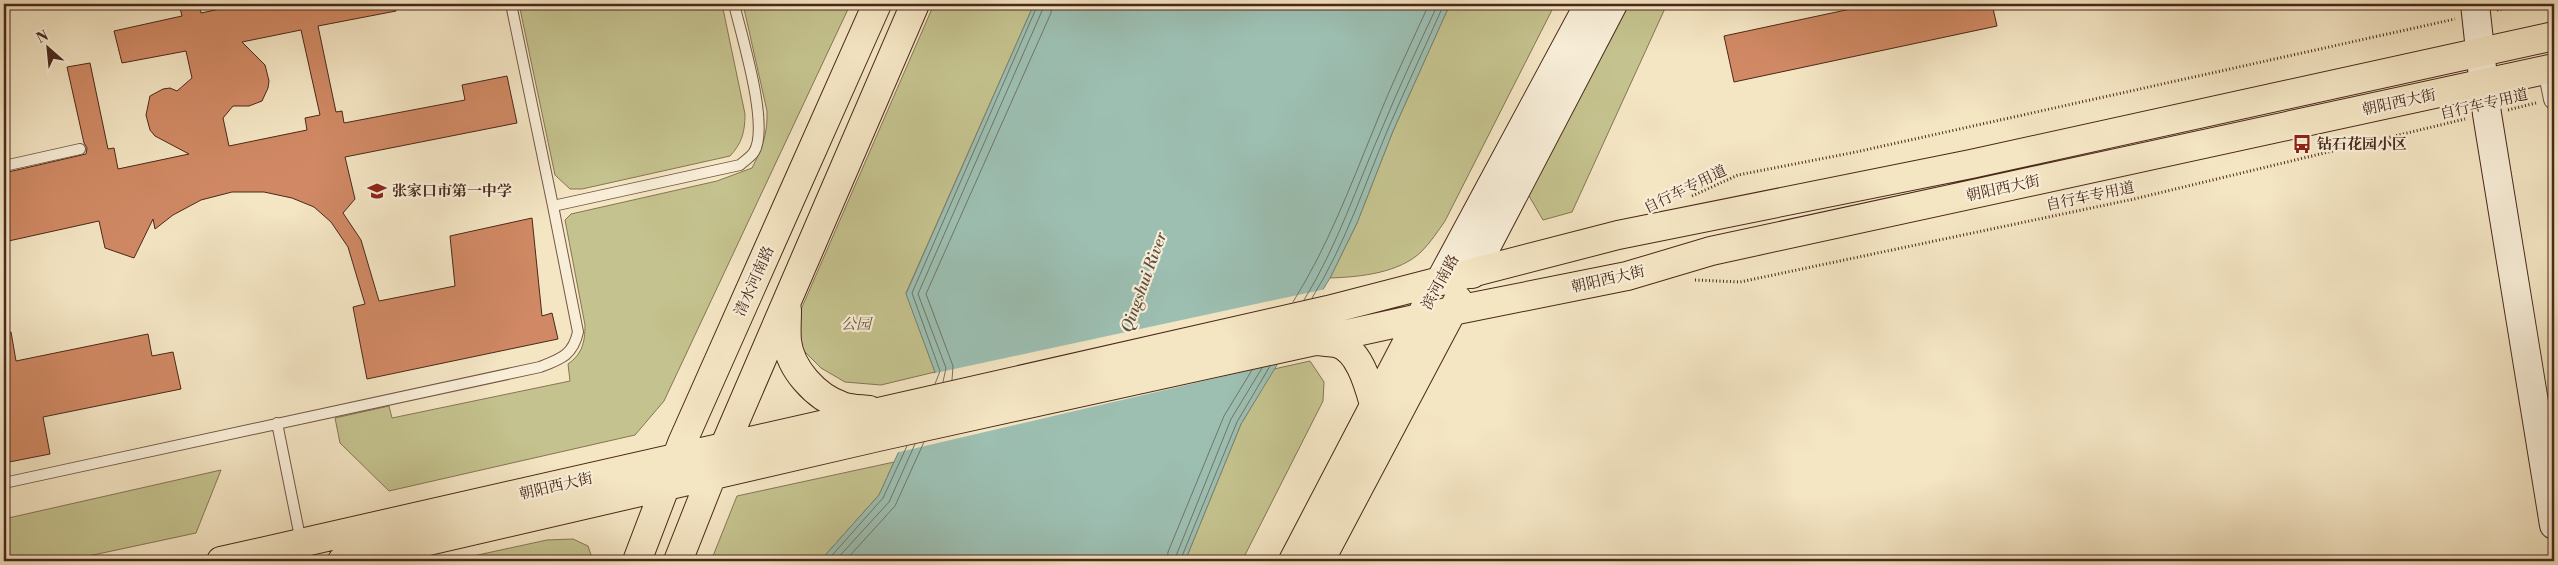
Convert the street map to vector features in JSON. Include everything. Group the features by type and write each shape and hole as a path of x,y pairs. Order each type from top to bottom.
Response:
{"main road":[{"name":"清水河南路","path":"637,561 663,488 877,4"},
{"path":"678,561 724,446 915,4"},
{"name":"滨河南路","path":"1293,561 1375,408 1420,318 1589,4"},
{"name":"滨河南路","path":"1320,561 1613,4"},
{"path":"2475,9 2487,114 2554,525"},
{"name":"朝阳西大街","path":"342,561 663,488 712,475 882,419 1472,274 1618,234 1971,164 2554,36"},
{"name":"朝阳西大街","path":"221,561 676,459 724,446 1315,341 1627,276 1711,252 2551,69"},
{"path":"788,300 787,343 792,358 804,378 818,392 842,406 882,419"},
{"path":"1315,341 1337,343 1347,348 1362,370 1375,408"}],"street":[{"path":"2550,100 2551,69"}],"lane":[{"path":"4,483 540,366 561,358 575,346 578,332 510,4"},
{"path":"553,206 740,165 755,152 759,131 759,110 734,4"},
{"path":"4,166 80,149"},
{"path":"277,423 302,543"}],"path":[{"name":"自行车专用道","path":"1690,197 1738,175 1856,152 2475,9 2526,4"},
{"name":"自行车专用道","path":"1693,280 1740,282 2134,198 2550,100"}],"green space":[{"path":"519,4 722,4 745,114 740,142 730,156 582,189 570,189 555,175"},
{"path":"743,4 839,4 849,7 664,401 635,435 389,491 340,443 335,418 389,406 392,418 570,381 568,364 577,356 582,348 585,325 565,220 571,214 717,181 752,168 764,141 767,111"},
{"name":"公园","path":"934,4 1034,4 906,293 935,372 881,385 845,382 821,368 801,348 796,321"},
{"path":"1450,4 1555,4 1445,221 1428,244 1413,258 1391,269 1366,275 1330,278 1357,223 1393,131"},
{"path":"1625,4 1667,4 1572,212 1543,220 1525,189"},
{"path":"1310,361 1324,382 1323,401 1242,561 1185,561 1241,424 1274,369"},
{"path":"894,462 879,495 820,561 711,561 737,496"},
{"path":"221,470 196,533 65,561 4,561 4,519"},
{"path":"573,539 588,546 593,561 450,561 547,540"}],"water":[{"name":"Qingshui River","path":"1034,4 1450,4 1393,131 1357,223 1330,278 1241,424 1185,561 820,561 879,495 935,372 906,294"}],"pier":[{"path":"1326,289 1281,363 895,453 931,374"}],"building":[{"path":"179,4 199,4 201,13 244,4 396,4 396,11 318,26 336,112 342,111 344,123 465,100 462,85 507,76 517,123 345,157 355,199 343,213 361,240 379,301 455,286 450,236 532,218 542,316 552,313 558,339 367,379 353,307 365,304 348,247 331,222 314,207 292,198 264,192 232,192 201,200 173,215 155,229 153,219 134,258 105,248 99,221 4,242 4,173 86,154 87,148 84,143 67,67 90,63 108,149 114,148 118,169 189,154 155,136 150,130 146,115 150,96 163,89 170,88 177,91 192,78 186,51 122,63 114,31 182,16","holes":["301,30 320,115 305,118 307,130 229,146 223,118 233,106 249,106 262,101 269,81 265,65 242,42"]},
{"path":"1874,4 1992,4 1997,26 1734,82 1724,36"},
{"path":"11,332 16,361 148,334 152,356 173,352 181,389 43,417 50,454 4,463 4,333"}],"place":[{"name":"钻石花园小区","path":"2302,144"},
{"name":"张家口市第一中学","path":"377,191"}]}
